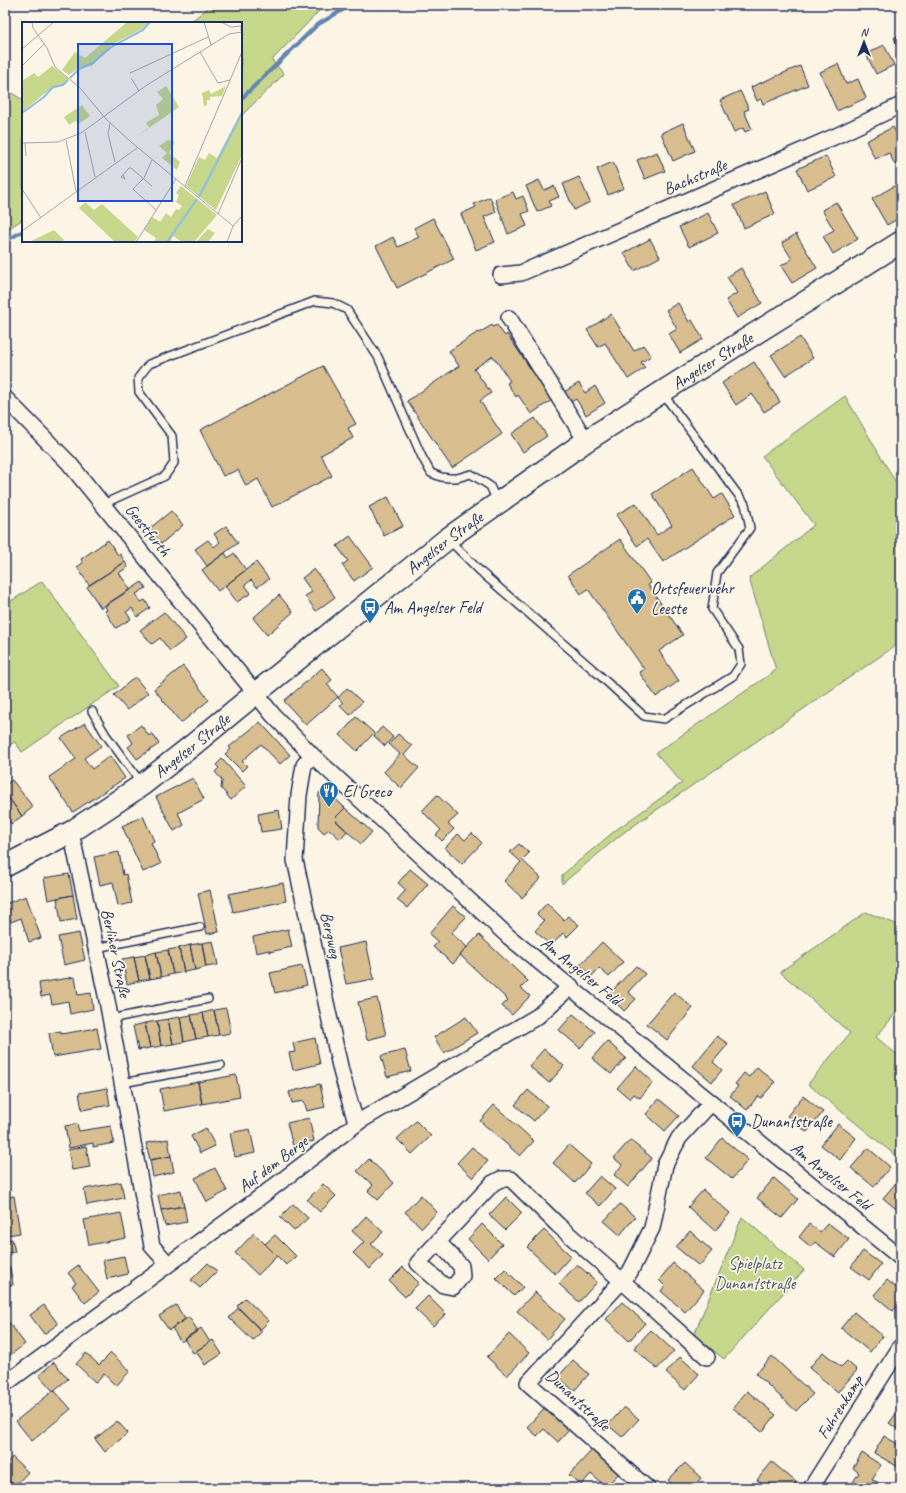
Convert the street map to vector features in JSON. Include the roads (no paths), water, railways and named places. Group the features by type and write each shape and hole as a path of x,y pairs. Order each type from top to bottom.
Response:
{"main road":[{"name":"Angelser Straße","path":"5,866 71,832 142,785 447,539 586,441 901,242"}],"street":[{"name":"Bachstraße","path":"501,276 522,273 836,136 901,105"},
{"path":"509,318 586,441"},
{"name":"Geestfurth","path":"5,398 69,463 256,693"},
{"name":"Am Angelser Feld","path":"256,693 273,715 312,754 509,937 571,986 901,1258"},
{"name":"Bergweg","path":"312,754 304,765 298,795 295,860 341,1071 355,1119 360,1121"},
{"name":"Berliner Straße","path":"71,832 110,1019 152,1246 168,1264"},
{"name":"Auf dem Berge","path":"5,1384 255,1201 360,1121 538,1016 571,986"},
{"name":"Dunantstraße","path":"647,1488 528,1383 630,1272 652,1228 665,1165 679,1138 712,1102"},
{"path":"438,1242 493,1183 501,1179 511,1179 558,1225 706,1356"},
{"name":"Fuhrenkamp","path":"811,1488 901,1346"}],"lane":[{"path":"102,504 165,476 174,463 172,436 139,392 138,378 149,364 315,301 333,303 347,310 378,357 422,457 431,473 449,478 457,478 471,474 490,486 498,503"},
{"path":"447,539 482,573 596,672 644,716 664,719 733,676 741,664 739,649 712,609 717,573 750,528 745,504 662,392"},
{"path":"92,711 106,735 142,785"},
{"path":"96,948 200,927"},
{"path":"110,1019 208,999"},
{"path":"122,1083 221,1065"}],"waterway":[{"path":"242,98 317,25 351,5"},
{"path":"5,243 22,232"}],"place":[{"name":"Ortsfeuerwehr Leeste","path":"637,615"},
{"name":"Am Angelser Feld","path":"370,624"},
{"name":"El Greco","path":"329,808"},
{"name":"Dunantstraße","path":"737,1138"}],"park label":[{"name":"Spielplatz Dunantstraße","path":"755,1273"}]}
